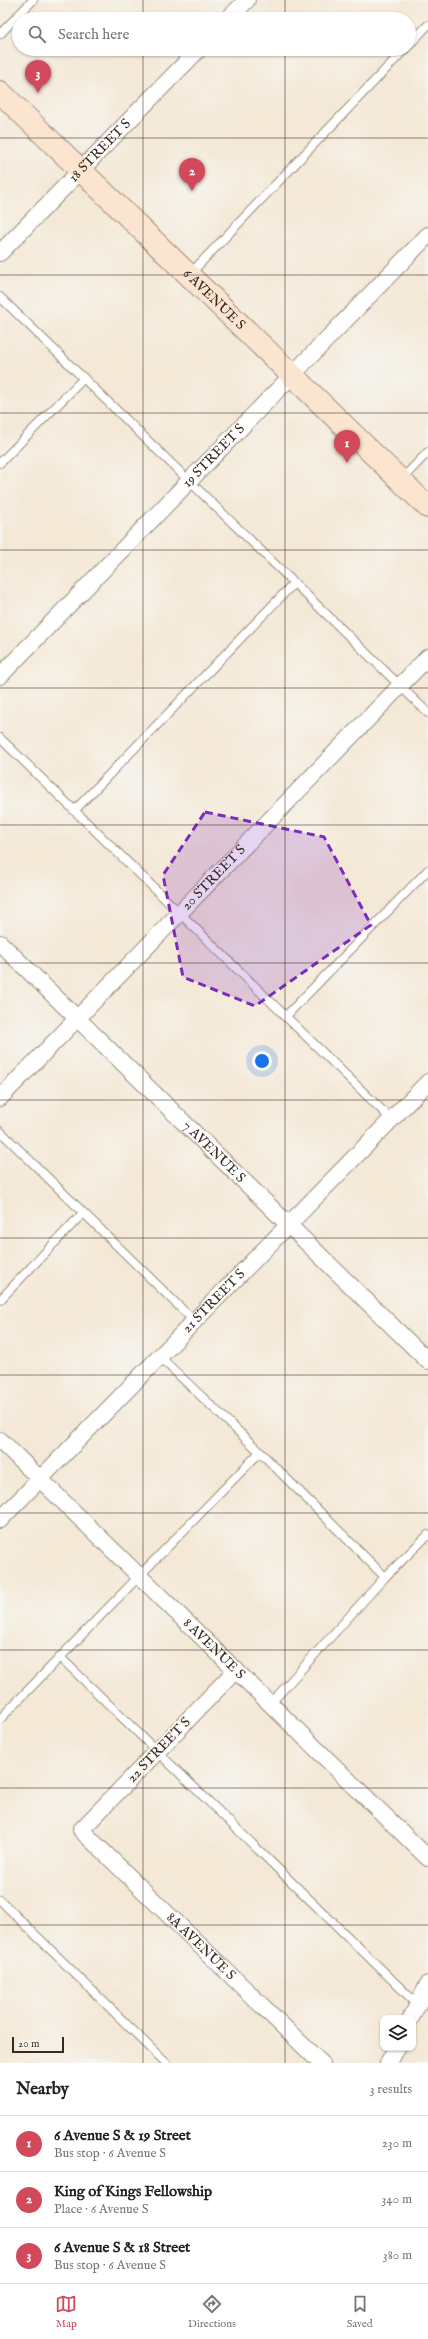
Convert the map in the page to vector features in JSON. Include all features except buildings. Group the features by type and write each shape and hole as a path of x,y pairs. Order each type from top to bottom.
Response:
{"main road":[{"name":"6 AVENUE S","path":"0,92 428,507"}],"street":[{"path":"235,12 247,0"},
{"name":"18 STREET S","path":"0,253 82,171 192,56"},
{"name":"19 STREET S","path":"0,676 428,235"},
{"name":"20 STREET S","path":"0,1098 78,1020 428,657"},
{"name":"7 AVENUE S","path":"0,943 428,1361"},
{"name":"21 STREET S","path":"0,1520 428,1082"},
{"name":"8 AVENUE S","path":"0,1440 428,1858"},
{"name":"22 STREET S","path":"81,1830 236,1670"},
{"name":"8A AVENUE S","path":"81,1830 321,2063"},
{"path":"414,2011 428,1984"},
{"path":"388,2063 394,2051"}],"lane":[{"path":"21,12 33,0"},
{"path":"0,34 12,22"},
{"path":"416,38 428,25"},
{"path":"189,275 398,56"},
{"path":"0,297 428,713"},
{"path":"0,463 84,378"},
{"path":"401,481 428,452"},
{"path":"74,811 294,583"},
{"path":"0,738 391,1119"},
{"path":"285,1017 428,870"},
{"path":"0,1131 194,1321"},
{"path":"0,1300 83,1213"},
{"path":"160,1357 260,1452 385,1577"},
{"path":"0,1719 138,1575 260,1452"},
{"path":"270,1704 385,1577 428,1535"},
{"path":"60,1657 157,1752 414,2011"},
{"path":"0,1900 166,2063"}],"highlighted area":[{"path":"205,812 324,837 371,925 255,1006 183,977 163,875"}],"place":[{"name":"6 Avenue S & 18 Street","path":"38,93"},
{"name":"King of Kings Fellowship","path":"192,191"},
{"name":"6 Avenue S & 19 Street","path":"347,463"}]}
